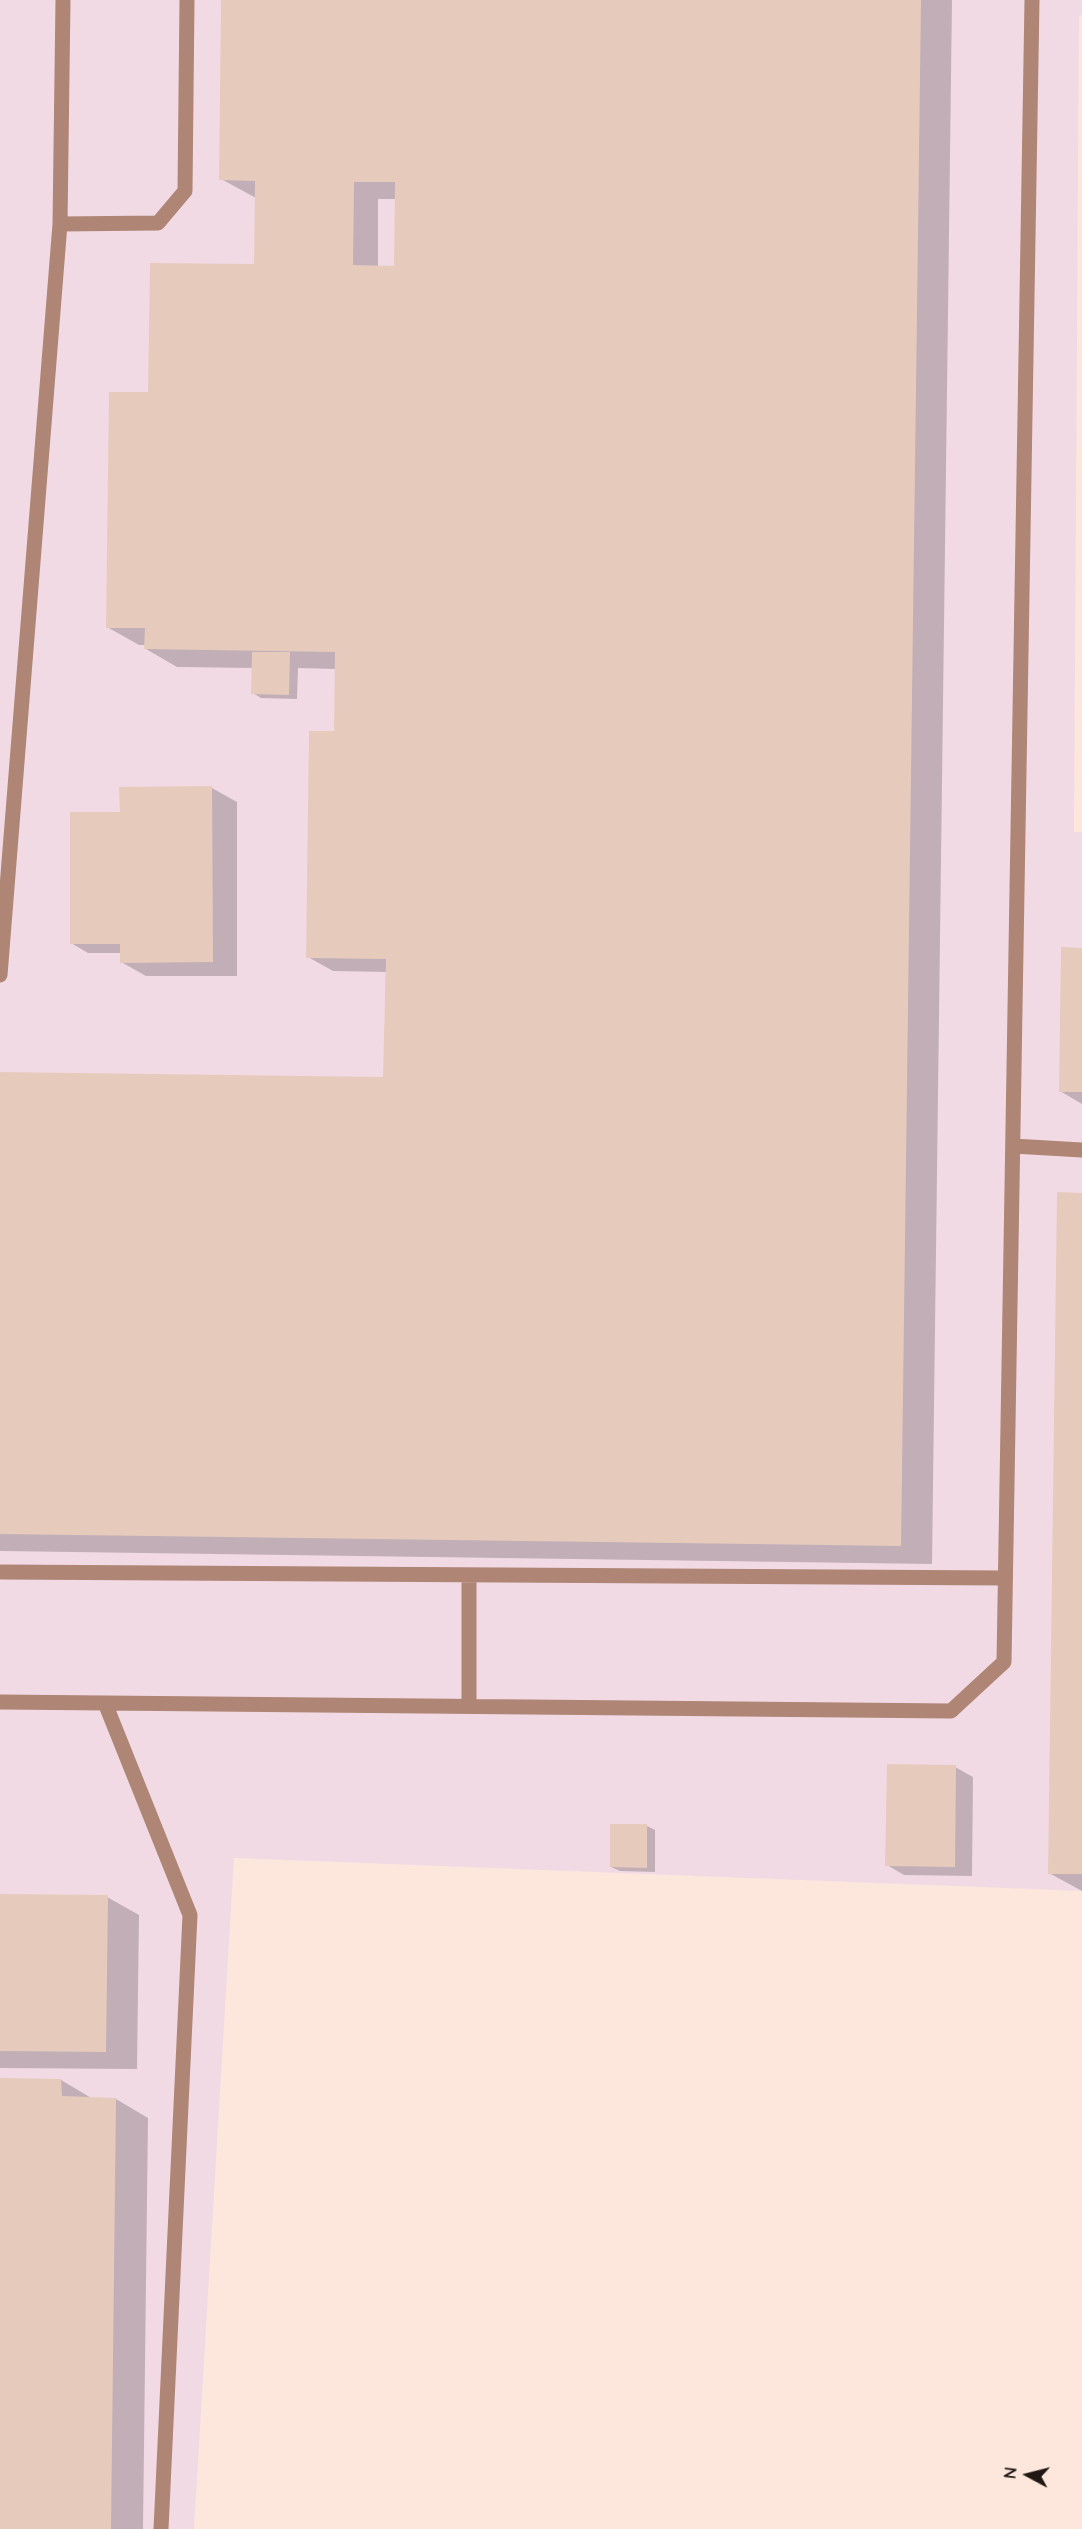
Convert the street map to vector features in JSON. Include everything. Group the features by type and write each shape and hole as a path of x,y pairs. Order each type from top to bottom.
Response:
{"lane":[{"path":"0,975 60,224 63,0"},
{"path":"60,224 158,223 185,191 187,0"},
{"path":"0,1702 951,1711 1004,1662 1032,0"},
{"path":"1013,1146 1082,1150"},
{"path":"0,1572 1005,1578"},
{"path":"469,1575 469,1706"},
{"path":"105,1703 190,1915 161,2529"}],"shaded area":[{"path":"0,0 1082,0 1082,14 1079,17 1074,832 1082,832 1082,1891 234,1858 194,2529 0,2529"}],"building":[{"path":"221,0 921,0 901,1546 0,1534 0,1072 383,1077 386,959 306,958 309,731 334,731 335,652 144,649 145,628 106,628 109,392 148,392 150,263 254,264 255,181 219,180","holes":["354,182 395,182 394,266 353,265"]},
{"path":"252,652 290,652 289,695 251,694"},
{"path":"212,786 213,962 120,963 120,944 70,944 70,812 120,812 119,787"},
{"path":"1061,947 1082,948 1082,1092 1059,1092"},
{"path":"1057,1192 1082,1193 1082,1874 1048,1874"},
{"path":"887,1764 956,1765 955,1867 885,1866"},
{"path":"610,1824 647,1824 647,1868 610,1867"},
{"path":"0,1894 108,1895 106,2052 0,2051"},
{"path":"0,2078 61,2079 62,2096 116,2098 111,2529 0,2529"}]}
